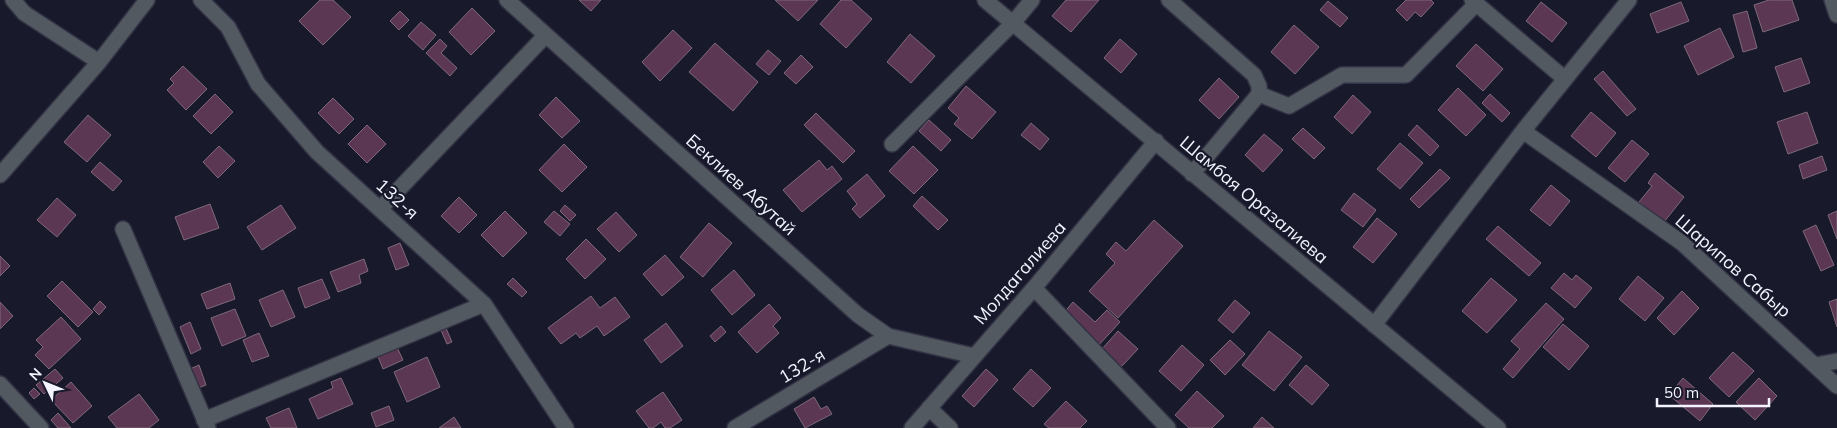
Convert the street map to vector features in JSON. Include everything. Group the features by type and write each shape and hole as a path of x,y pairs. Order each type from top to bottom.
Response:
{"street":[{"path":"13,0 24,13 99,62"},
{"path":"0,175 99,62 147,0"},
{"name":"132-я","path":"201,0 228,27 258,84 317,152 484,304 566,428"},
{"name":"Беклиев Абутай","path":"507,0 858,315 888,336 974,356"},
{"name":"Шамбая Оразалиева","path":"985,0 1498,428"},
{"path":"892,144 1032,0"},
{"path":"1169,0 1254,75 1259,86 1259,94 1192,174"},
{"path":"1374,325 1523,131 1628,0"},
{"path":"1832,0 1837,15"},
{"path":"1259,94 1290,106 1342,75 1406,75 1474,2 1565,79"},
{"path":"380,209 546,35"},
{"name":"Шарипов Сабыр","path":"1523,131 1682,243 1837,386"},
{"name":"Молдагалиева","path":"912,428 1034,288 1156,142"},
{"path":"123,229 206,424 484,304"},
{"path":"1034,288 1168,428"},
{"name":"132-я","path":"735,428 888,336"},
{"path":"1816,365 1837,361"},
{"path":"0,384 41,428"},
{"path":"929,408 950,428"}],"building":[{"path":"320,0 333,0 351,17 323,45 299,21"},
{"path":"579,0 601,0 591,11"},
{"path":"775,0 818,0 798,21"},
{"path":"841,0 851,0 872,19 846,48 820,24"},
{"path":"1066,0 1099,0 1071,32 1052,16"},
{"path":"1406,0 1431,0 1434,3 1421,17 1415,12 1407,21 1396,10"},
{"path":"1769,0 1792,0 1799,20 1763,32 1754,5"},
{"path":"1328,1 1348,18 1340,27 1320,10"},
{"path":"1541,2 1567,23 1552,42 1526,21"},
{"path":"1681,2 1689,21 1657,33 1650,14"},
{"path":"472,8 495,31 471,55 449,32"},
{"path":"400,11 409,20 399,30 390,21"},
{"path":"1747,11 1757,48 1743,52 1733,15"},
{"path":"421,22 436,35 423,50 408,36"},
{"path":"1294,25 1319,47 1295,74 1271,52"},
{"path":"1720,28 1734,57 1698,75 1684,46"},
{"path":"673,30 692,48 660,81 642,62"},
{"path":"910,34 935,56 911,83 887,62"},
{"path":"440,39 447,46 441,53 457,68 450,76 426,53"},
{"path":"1120,39 1137,54 1121,73 1104,58"},
{"path":"715,43 758,82 733,111 689,72"},
{"path":"1476,44 1503,69 1483,91 1456,66"},
{"path":"768,50 781,61 769,75 756,64"},
{"path":"801,55 813,67 796,84 784,73"},
{"path":"1801,58 1810,83 1784,92 1775,67"},
{"path":"183,66 207,89 186,110 167,90 174,83 170,79"},
{"path":"1603,71 1636,109 1627,116 1594,79"},
{"path":"1219,78 1239,97 1219,119 1199,100"},
{"path":"966,86 996,112 972,139 954,124 959,118 948,108"},
{"path":"1458,88 1486,115 1466,136 1438,110"},
{"path":"215,94 233,112 211,134 193,116"},
{"path":"1490,94 1510,113 1502,122 1482,103"},
{"path":"1353,95 1371,112 1352,134 1334,117"},
{"path":"556,97 580,121 562,138 539,115"},
{"path":"333,98 354,119 339,134 318,113"},
{"path":"1591,112 1616,133 1596,157 1571,136"},
{"path":"1807,112 1818,143 1788,154 1777,122"},
{"path":"816,113 855,151 843,163 804,125"},
{"path":"88,115 111,135 87,162 64,142"},
{"path":"929,120 951,140 941,151 919,131"},
{"path":"1031,123 1049,139 1040,150 1021,135"},
{"path":"367,125 386,144 367,163 348,144"},
{"path":"1417,125 1439,146 1430,156 1408,135"},
{"path":"1303,128 1325,148 1314,159 1292,139"},
{"path":"1264,134 1283,150 1263,172 1245,155"},
{"path":"1632,140 1649,154 1625,182 1608,168"},
{"path":"1400,143 1423,163 1400,189 1377,169"},
{"path":"564,144 587,167 562,192 539,170"},
{"path":"219,146 235,161 218,178 203,162"},
{"path":"913,146 938,170 914,194 889,171"},
{"path":"1822,156 1827,170 1803,179 1799,165"},
{"path":"819,160 827,170 832,166 842,179 802,212 783,190"},
{"path":"100,162 122,181 113,191 91,172"},
{"path":"1440,169 1450,178 1419,208 1410,199"},
{"path":"1655,173 1684,197 1664,222 1639,202 1652,186 1648,183"},
{"path":"867,174 885,196 860,218 852,209 857,204 847,191"},
{"path":"1551,185 1570,201 1550,226 1530,210"},
{"path":"1354,193 1376,210 1363,227 1341,210"},
{"path":"922,196 948,220 938,230 913,206"},
{"path":"459,197 477,215 459,233 441,216"},
{"path":"57,198 76,215 57,237 37,220"},
{"path":"210,204 219,228 184,240 175,217"},
{"path":"281,205 296,228 262,250 247,227"},
{"path":"565,205 576,215 570,221 560,211"},
{"path":"505,211 527,233 503,257 481,235"},
{"path":"554,211 570,224 560,236 544,222"},
{"path":"1837,211 1837,239 1828,215"},
{"path":"616,212 637,235 619,252 597,229"},
{"path":"1377,218 1397,234 1373,263 1353,247"},
{"path":"1154,220 1183,246 1118,318 1089,291 1115,263 1106,254 1116,242 1126,251"},
{"path":"709,223 732,243 703,277 680,257"},
{"path":"1816,225 1834,265 1821,271 1803,231"},
{"path":"1498,226 1541,263 1529,276 1486,239"},
{"path":"586,239 606,259 585,279 566,259"},
{"path":"400,243 409,265 396,270 388,248"},
{"path":"665,255 684,277 662,296 643,274"},
{"path":"0,256 10,266 0,276"},
{"path":"364,259 368,271 359,275 361,283 338,292 330,272"},
{"path":"734,270 755,295 732,315 711,290"},
{"path":"1564,273 1572,280 1576,275 1592,288 1575,308 1551,288"},
{"path":"1638,276 1664,298 1645,321 1619,299"},
{"path":"513,278 527,292 522,297 507,284"},
{"path":"1491,278 1517,300 1487,333 1462,311"},
{"path":"322,279 330,298 305,308 298,288"},
{"path":"62,281 93,312 78,327 47,296"},
{"path":"230,283 235,299 207,309 201,294"},
{"path":"283,290 295,317 271,327 259,300"},
{"path":"1682,291 1699,308 1674,335 1657,318"},
{"path":"591,296 600,308 615,297 630,317 604,336 597,326 580,338 576,333 561,344 548,328"},
{"path":"1837,299 1837,327 1829,302"},
{"path":"1235,300 1250,313 1233,333 1218,320"},
{"path":"100,301 106,307 99,315 93,309"},
{"path":"0,302 13,316 0,329"},
{"path":"1073,302 1095,322 1107,310 1120,322 1097,347 1062,315"},
{"path":"1546,303 1564,319 1513,378 1503,369 1520,349 1511,341"},
{"path":"769,304 781,318 773,326 779,333 757,353 738,332"},
{"path":"235,309 246,336 222,346 211,318"},
{"path":"61,317 81,339 49,369 35,355 43,347 36,340"},
{"path":"190,322 201,349 191,354 180,327"},
{"path":"666,323 683,346 661,363 644,340"},
{"path":"1563,324 1589,346 1569,370 1543,347"},
{"path":"445,326 452,342 447,344 440,328"},
{"path":"721,326 726,332 715,342 710,336"},
{"path":"1118,331 1138,349 1121,367 1102,349"},
{"path":"1269,331 1302,357 1274,391 1242,365"},
{"path":"259,333 269,356 252,362 243,340"},
{"path":"1230,340 1245,354 1225,375 1210,360"},
{"path":"396,345 403,360 383,369 377,354"},
{"path":"1182,345 1204,365 1181,391 1159,371"},
{"path":"1733,352 1754,371 1729,397 1709,378"},
{"path":"427,357 440,387 407,402 394,372"},
{"path":"199,365 206,385 198,388 190,369"},
{"path":"1306,365 1329,385 1312,405 1289,385"},
{"path":"55,369 63,378 44,394 36,385"},
{"path":"986,369 998,380 974,407 962,396"},
{"path":"1031,369 1051,388 1033,407 1013,389"},
{"path":"341,378 353,404 318,419 309,399 333,388 331,382"},
{"path":"1683,378 1713,404 1700,421 1669,395"},
{"path":"1759,378 1777,396 1755,420 1736,402"},
{"path":"71,382 92,406 73,423 51,400"},
{"path":"34,388 40,394 34,399 29,393"},
{"path":"1197,391 1224,416 1212,428 1189,428 1175,415"},
{"path":"663,392 682,420 670,428 665,428 661,422 653,428 649,428 636,411"},
{"path":"139,394 159,420 149,428 117,428 108,417"},
{"path":"814,397 821,409 827,406 832,414 805,428 794,409"},
{"path":"1066,401 1087,421 1080,428 1049,428 1044,424"},
{"path":"389,406 394,420 376,427 371,413"},
{"path":"289,408 297,428 271,428 266,418"},
{"path":"58,413 71,428 58,428 51,420"},
{"path":"454,417 461,428 439,428"},
{"path":"1262,417 1274,428 1253,428"}]}
